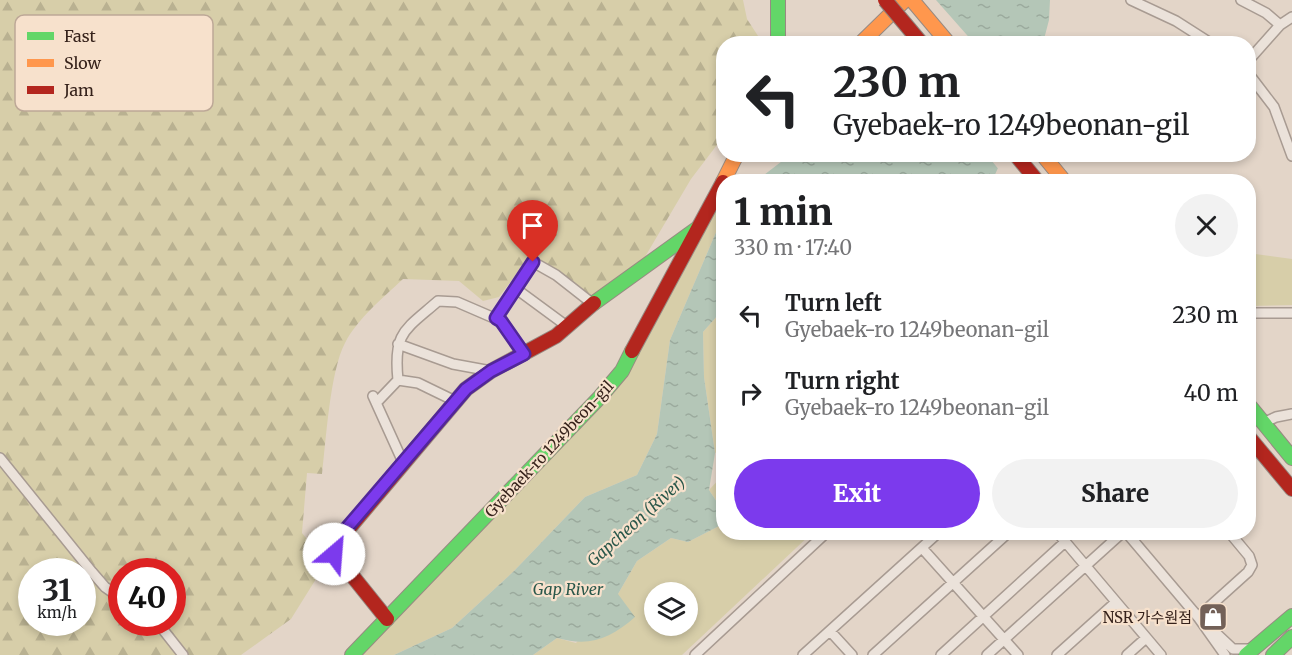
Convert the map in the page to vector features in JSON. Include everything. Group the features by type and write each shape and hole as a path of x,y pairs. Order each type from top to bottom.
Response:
{"street":[{"path":"772,36 773,0"},
{"path":"778,0 778,36"},
{"path":"868,36 905,0"},
{"path":"912,0 942,36"},
{"path":"1131,0 1145,2 1199,36"},
{"path":"1241,0 1266,13 1280,25"},
{"path":"882,2 914,36"},
{"path":"1256,52 1280,25 1292,17"},
{"path":"1256,83 1274,107 1292,156"},
{"path":"1021,162 1031,174"},
{"path":"1049,162 1058,174"},
{"name":"Gyebaek-ro 1249beon-gil","path":"352,655 600,397 622,371 716,195"},
{"path":"387,619 337,558 334,546 402,460 466,389 491,371 568,327 593,304 700,226"},
{"path":"496,318 533,262 556,275 593,304"},
{"path":"515,288 568,327"},
{"path":"398,380 395,354 402,333 438,301 457,302 501,321 524,354"},
{"path":"1256,313 1292,313"},
{"path":"398,344 453,364 491,371"},
{"path":"402,460 375,399 398,380 418,383 455,401"},
{"path":"1256,414 1292,458"},
{"path":"1263,423 1276,417 1292,414"},
{"path":"1256,446 1292,489"},
{"path":"0,458 92,572 108,586"},
{"path":"696,655 818,540"},
{"path":"803,655 930,540"},
{"path":"873,655 1000,540"},
{"path":"987,655 1116,540"},
{"path":"1132,540 1198,617 1225,655"},
{"path":"1198,617 1248,572 1252,565 1249,556 1236,540"},
{"path":"941,655 1065,542 1161,655"},
{"path":"921,548 1018,655"},
{"path":"1058,655 1116,602"},
{"path":"1198,617 1208,623 1233,649 1249,652 1292,616"},
{"path":"830,631 852,655"},
{"path":"168,636 183,655"},
{"path":"1273,655 1292,637"},
{"path":"1127,655 1146,638"}],"green space":[{"path":"0,0 743,0 747,19 758,36 716,36 716,146 691,179 642,262 590,297 531,255 499,297 483,301 459,281 403,279 371,309 350,334 340,355 336,371 329,407 322,474 307,473 302,533 326,563 291,619 241,655 0,655"},
{"path":"716,208 716,232 670,340 657,434 637,475 585,497 514,571 452,628 394,655 355,655 626,377"},
{"path":"1256,254 1292,259 1292,305 1256,306"},
{"path":"716,317 715,453 704,377 703,332"},
{"path":"716,482 716,500 709,490"},
{"path":"716,528 716,540 805,540 682,655 533,655 557,638 576,643 618,594 637,561 671,538 688,542"}],"water":[{"path":"914,0 1050,0 1049,20 1045,36 890,36"},
{"path":"781,162 1001,162 995,174 765,174"},
{"name":"Gap River","path":"716,232 716,317 703,332 704,377 715,453 709,490 716,500 716,528 688,542 671,538 637,561 618,594 635,617 608,636 580,642 557,638 533,655 394,655 452,628 514,571 585,497 637,475 657,434 670,340"}],"pier":[{"path":"910,0 936,0 968,36 888,36"},
{"path":"993,162 1004,162 1000,171"}],"traffic: fast":[{"path":"778,0 778,36"},
{"path":"594,303 698,228"},
{"path":"352,655 600,397 622,371 632,351"},
{"path":"1256,414 1292,458"},
{"path":"1246,655 1292,616"},
{"path":"1273,655 1292,637"}],"traffic: slow":[{"path":"868,36 905,0"},
{"path":"912,0 942,36"},
{"path":"727,174 733,162"},
{"path":"1049,162 1058,174"}],"traffic: jam":[{"path":"885,0 915,36"},
{"path":"1022,162 1031,174"},
{"path":"632,351 716,195"},
{"path":"387,619 334,553 334,546 466,389 491,371 556,336 594,303"},
{"path":"1256,446 1292,489"}],"place":[{"name":"NSR 가수원점","path":"1213,617"}],"route":[{"path":"334,554 334,546 346,529 402,460 436,425 466,389 502,364 524,354 501,321 496,318 533,262"}],"water label":[{"name":"Gapcheon (River)","path":"636,521"}]}
